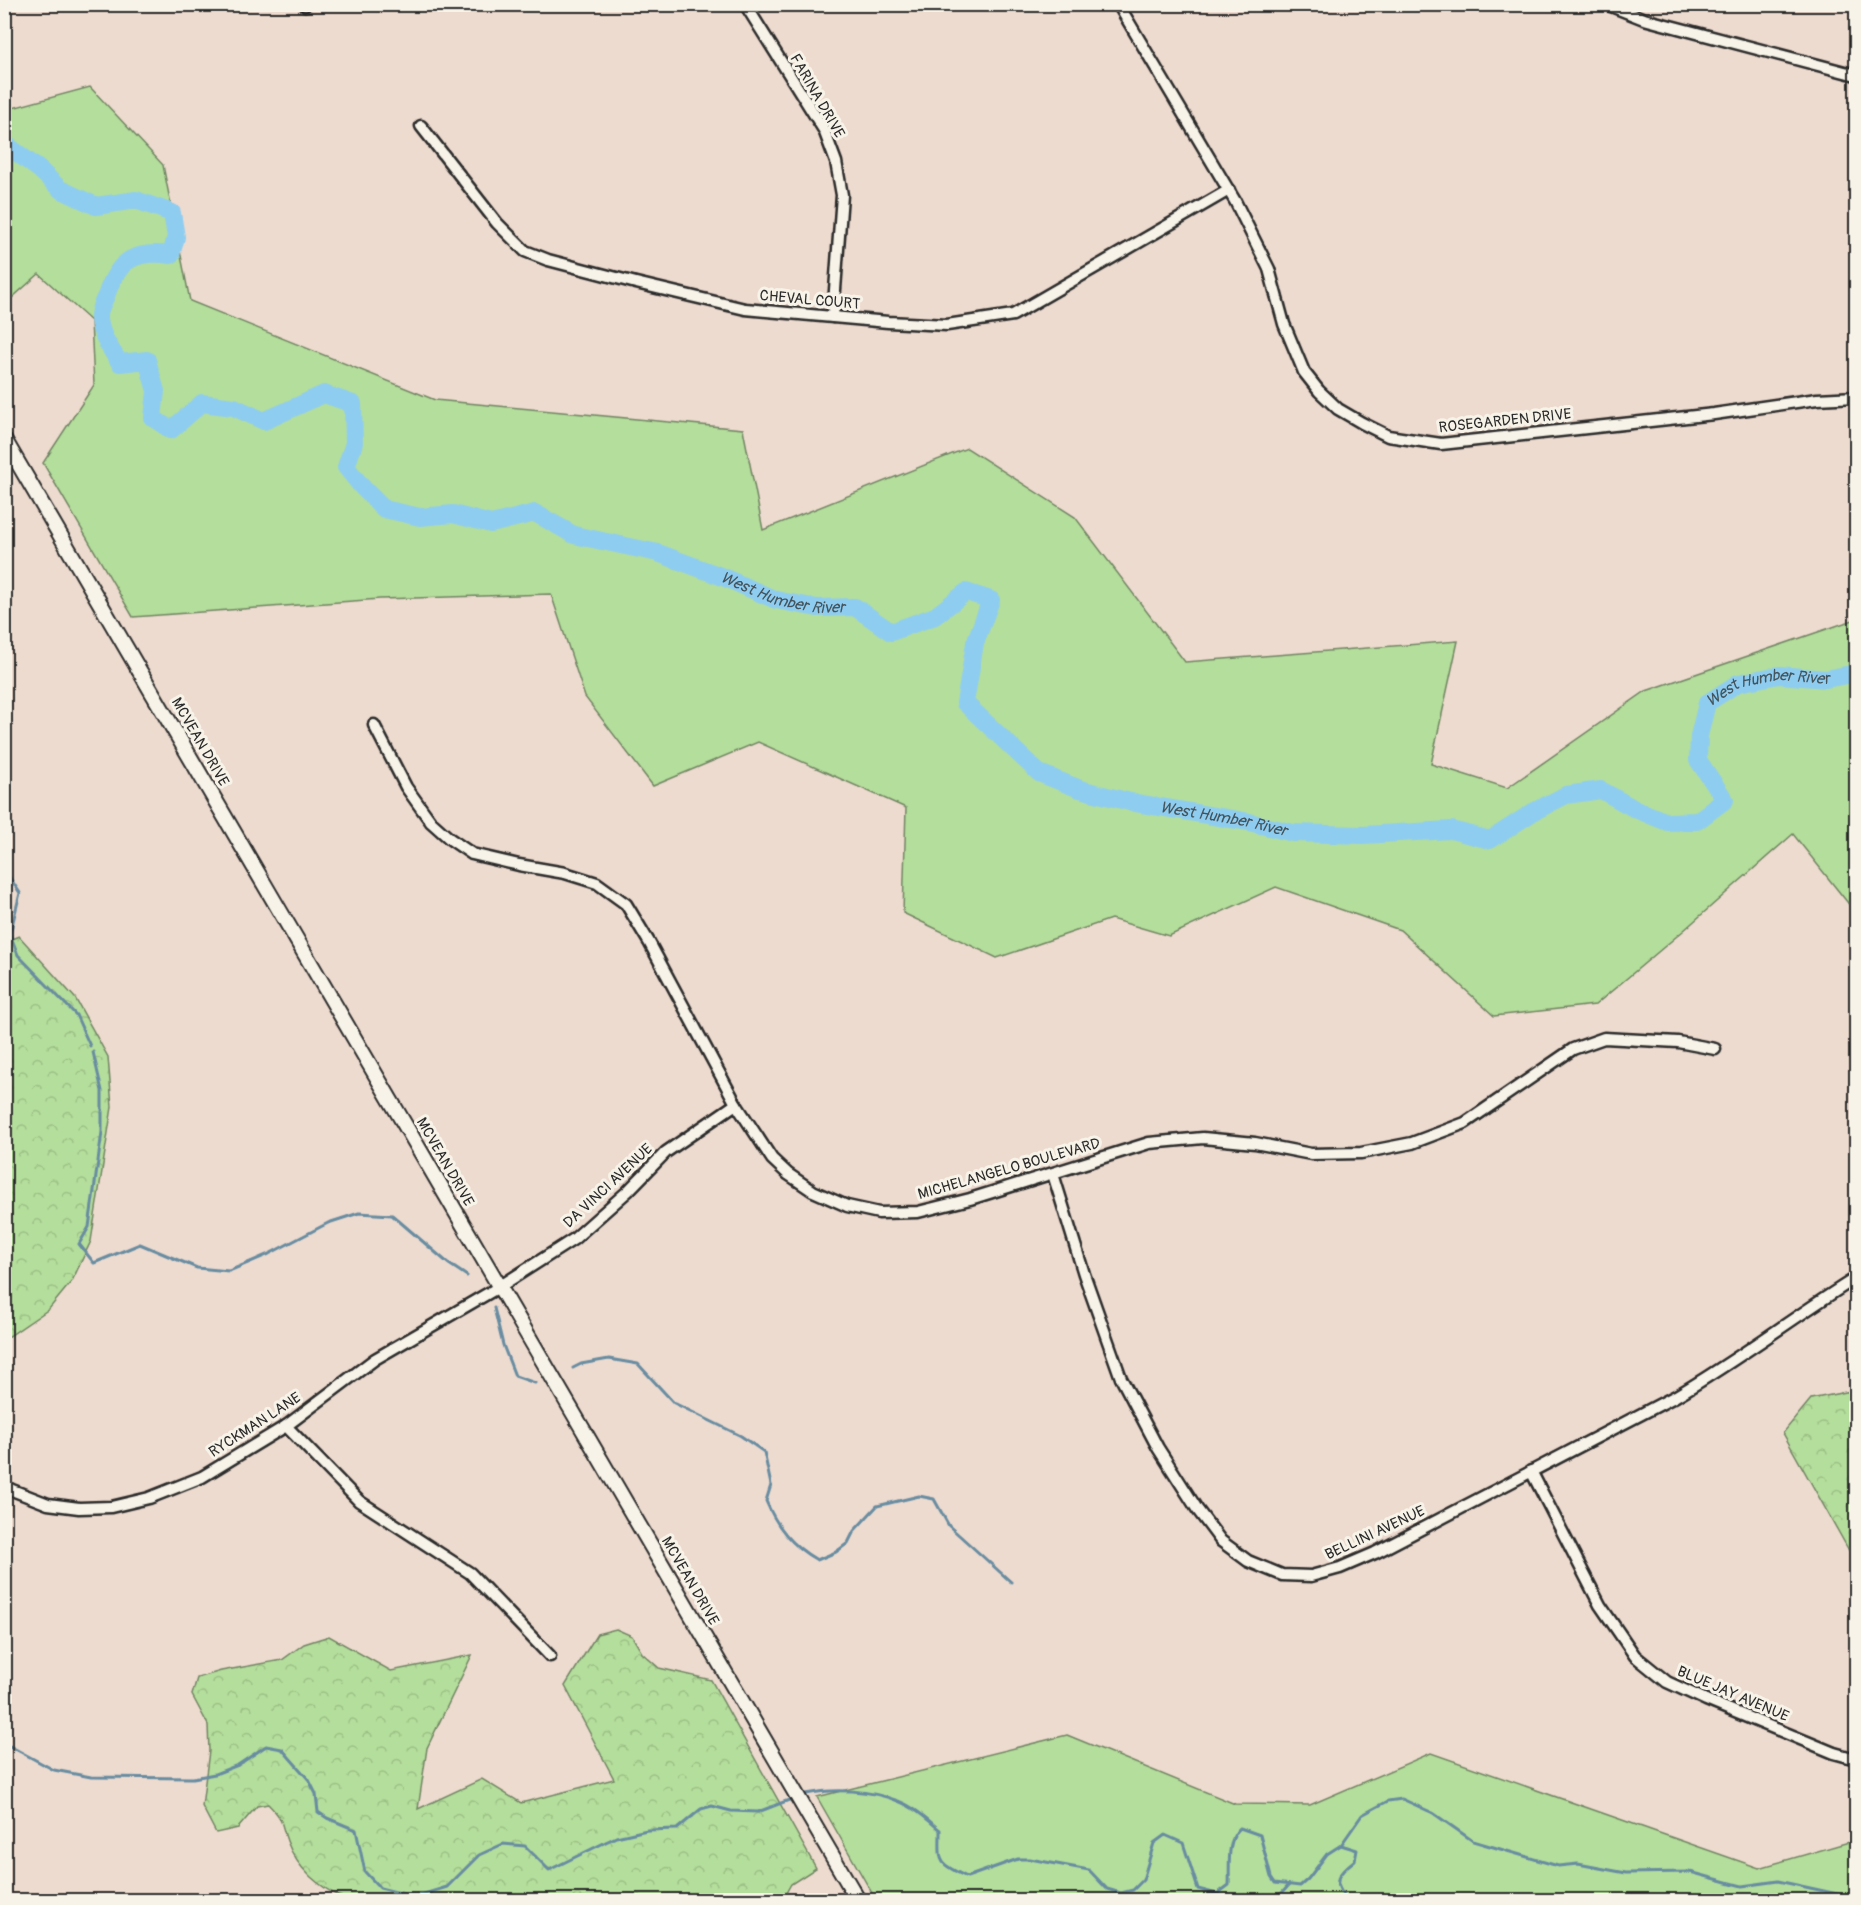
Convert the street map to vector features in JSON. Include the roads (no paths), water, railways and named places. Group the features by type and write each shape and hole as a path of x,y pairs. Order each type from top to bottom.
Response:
{"main road":[{"name":"MCVEAN DRIVE","path":"4,439 858,1900"}],"street":[{"name":"FARINA DRIVE","path":"745,4 824,130 836,162 842,195 833,317"},
{"name":"ROSEGARDEN DRIVE","path":"1118,4 1229,190 1269,269 1284,324 1304,372 1319,392 1338,409 1388,436 1441,444 1714,414 1818,399 1857,398"},
{"path":"1606,4 1644,19 1857,75"},
{"name":"CHEVAL COURT","path":"421,126 496,223 525,251 548,260 745,309 833,317 947,325 1013,315 1229,190"},
{"name":"MICHELANGELO BOULEVARD","path":"374,725 406,787 431,822 450,839 472,854 566,873 597,883 626,904 649,942 736,1104 772,1159 788,1174 813,1191 847,1206 879,1214 918,1212 970,1199 1149,1143 1203,1138 1255,1143 1311,1154 1361,1153 1412,1143 1465,1123 1573,1049 1604,1038 1678,1042 1715,1049"},
{"name":"DA VINCI AVENUE","path":"499,1287 574,1239 628,1191 666,1152 736,1104"},
{"name":"BELLINI AVENUE","path":"1053,1174 1084,1274 1121,1378 1158,1448 1221,1542 1248,1561 1282,1575 1311,1576 1340,1568 1375,1553 1676,1396 1715,1373 1810,1307 1857,1278"},
{"name":"RYCKMAN LANE","path":"4,1485 48,1503 79,1508 111,1507 149,1498 202,1477 286,1426 375,1359 499,1287"},
{"path":"286,1426 359,1501 470,1573 550,1656"},
{"name":"BLUE JAY AVENUE","path":"1531,1471 1600,1605 1635,1656 1667,1682 1696,1696 1834,1753 1857,1759"}],"waterway":[{"name":"West Humber River","path":"4,143 40,170 60,189 96,206 136,200 172,213 176,237 171,255 147,254 129,260 116,274 99,315 104,336 120,363 147,360 156,391 153,418 171,430 202,403 234,407 264,421 324,394 353,404 354,443 346,467 384,509 420,517 453,514 491,524 535,513 574,535 658,553 776,600 817,608 855,607 891,632 935,616 966,592 991,600 975,643 965,703 1039,773 1080,789 1130,802 1249,822 1293,833 1363,835 1451,830 1490,840 1533,812 1566,795 1601,790 1635,809 1667,822 1697,821 1725,800 1698,760 1699,736 1707,703 1738,683 1779,675 1826,679 1856,673"},
{"path":"4,869 20,893 10,934 18,955 76,1015 90,1046"},
{"path":"93,1052 102,1091 102,1132 89,1227 79,1244 94,1263 140,1244 197,1268 229,1271 269,1254 328,1223 359,1213 392,1215 449,1264 467,1276"},
{"path":"494,1308 503,1345 515,1376 535,1383"},
{"path":"573,1368 581,1364 609,1359 638,1364 674,1403 741,1436 764,1452 771,1485 766,1501 770,1510 780,1527 793,1542 817,1560 836,1552 848,1543 854,1531 877,1506 919,1496 934,1499 949,1526 1011,1582"},
{"path":"4,1743 54,1770 91,1777 193,1778 215,1774 238,1765 266,1746 282,1749 309,1780 316,1794 318,1812 356,1830 365,1872 380,1888 408,1895 421,1895 447,1887 479,1855 503,1844 525,1846 549,1870 616,1837 647,1830 677,1829 701,1809 712,1806 731,1811 758,1812 789,1800"},
{"path":"806,1794 852,1791 876,1794 904,1804 940,1830 942,1860 950,1868 967,1877 1018,1859 1030,1859 1089,1870 1107,1889 1121,1893 1133,1890 1143,1880 1154,1843 1165,1835 1183,1843 1198,1889 1217,1894 1229,1885 1231,1847 1240,1828 1260,1835 1271,1877 1275,1883 1300,1886 1327,1854 1341,1845 1362,1815 1388,1801 1402,1799 1433,1813 1473,1841 1558,1866 1578,1864 1626,1873 1690,1872 1742,1886 1778,1881 1856,1898"},
{"path":"1341,1845 1357,1850 1355,1860 1344,1869 1338,1878 1339,1888 1347,1900"},
{"path":"1281,1900 1282,1893 1289,1885"}]}
